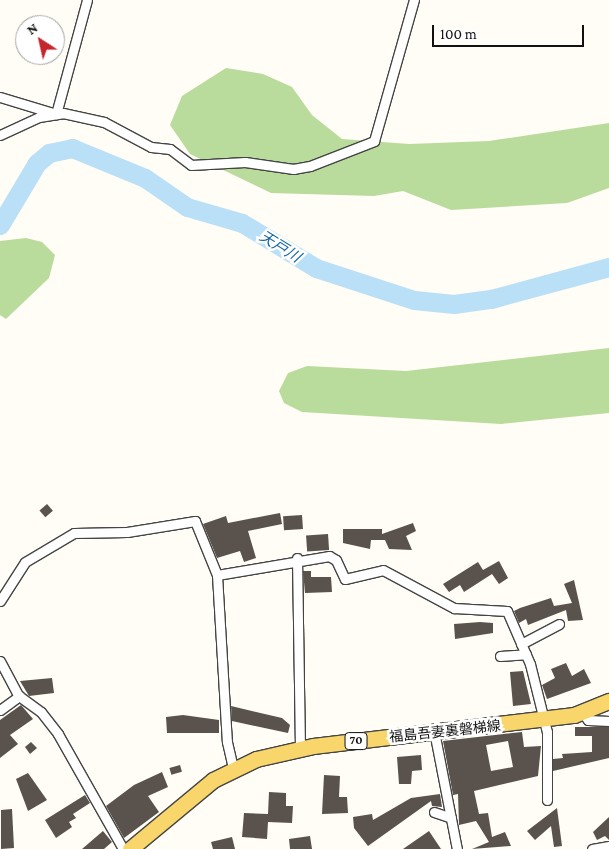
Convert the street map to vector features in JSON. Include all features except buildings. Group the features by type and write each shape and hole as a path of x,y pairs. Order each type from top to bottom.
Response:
{"main road":[{"name":"福島吾妻裏磐梯線","path":"130,849 187,799 233,768 300,748 434,731 544,720 582,712 609,701"}],"street":[{"path":"56,114 87,0"},
{"path":"0,97 56,114 104,122 151,147 170,150 191,165 245,162 293,169 310,166 374,141 414,0"},
{"path":"0,135 56,114"},
{"path":"0,601 26,562 82,530 120,532 195,521 217,575 227,742 233,768"},
{"path":"217,575 297,558 334,557 345,579 383,570 454,608 507,611 526,654 544,720 547,800"},
{"path":"297,558 300,748"},
{"path":"522,644 559,624"},
{"path":"500,656 526,654"},
{"path":"0,661 19,696 41,712 58,734 123,849"},
{"path":"0,710 19,696"},
{"path":"582,712 588,720 609,721"},
{"path":"434,731 457,849"},
{"path":"434,812 451,818"},
{"path":"592,849 609,846"}],"green space":[{"path":"226,68 263,74 292,87 312,115 342,139 409,144 489,141 609,123 609,188 567,203 451,210 403,191 374,196 271,193 190,154 170,125 182,96"},
{"path":"26,238 42,242 55,255 49,278 6,319 0,315 0,241"},
{"path":"609,348 609,413 501,424 302,412 284,403 279,391 288,373 307,366 406,371"}],"waterway":[{"name":"天戸川","path":"0,225 37,163 49,153 72,148 145,178 187,207 242,223 316,268 414,300 454,304 491,299 609,267"}]}
